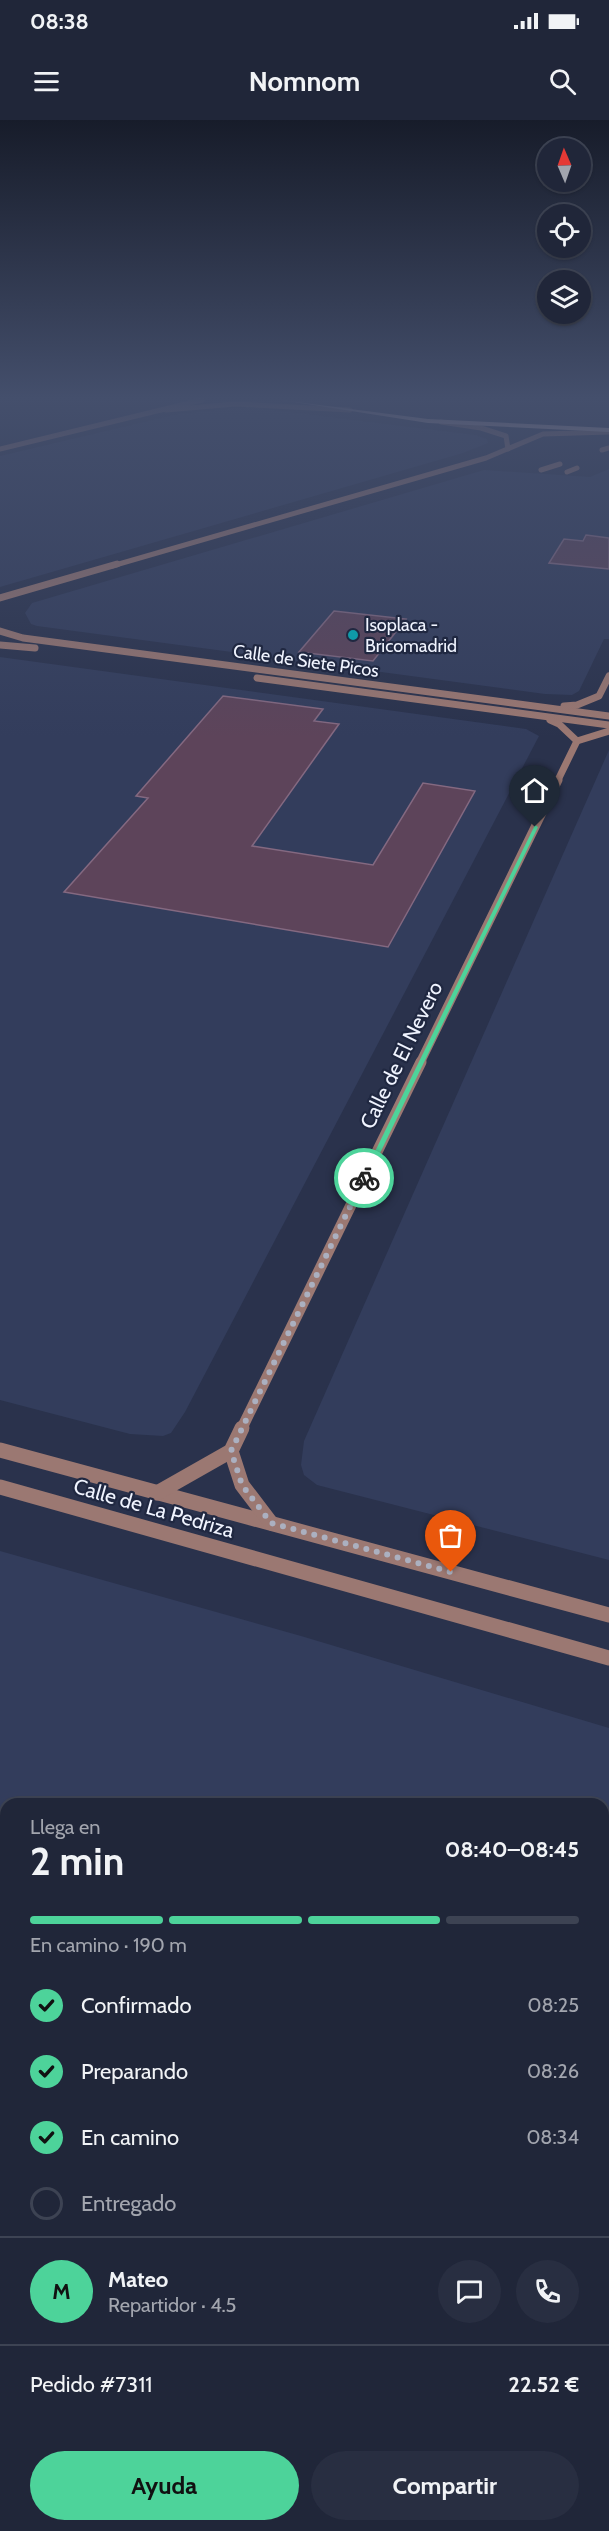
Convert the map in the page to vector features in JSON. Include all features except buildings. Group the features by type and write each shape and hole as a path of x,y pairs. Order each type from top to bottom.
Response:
{"street":[{"path":"0,598 25,593 301,513"},
{"path":"0,607 25,593"},
{"path":"0,620 0,630"},
{"name":"Calle de Siete Picos","path":"0,630 23,638 609,716"},
{"name":"Calle de Siete Picos","path":"0,645 609,725"},
{"path":"544,708 604,704 609,676"},
{"path":"538,716 559,724 577,741 609,731"},
{"name":"Calle de El Nevero","path":"231,1451 577,741"},
{"name":"Calle de La Pedriza","path":"0,1450 609,1615"},
{"path":"157,1493 231,1451 242,1485 271,1523"},
{"name":"Calle de La Pedriza","path":"0,1487 609,1658"}],"shaded area":[{"path":"0,513 257,513 0,587"},
{"path":"340,513 609,513 609,639 604,639 579,691 572,695 545,694 37,626 31,624 25,613 32,603"},
{"path":"0,657 526,729 539,736 185,1412 171,1433 163,1436 130,1434 0,1400"},
{"path":"609,750 609,1560 317,1485 304,1475 301,1465 304,1441"},
{"path":"0,1551 301,1636 609,1728 609,1798 0,1798"}],"way so far":[{"path":"364,1178 231,1451 242,1485 271,1523 451,1572"}],"place":[{"name":"Isoplaca - Bricomadrid","path":"353,635"}],"route":[{"path":"364,1178 535,827"}]}
